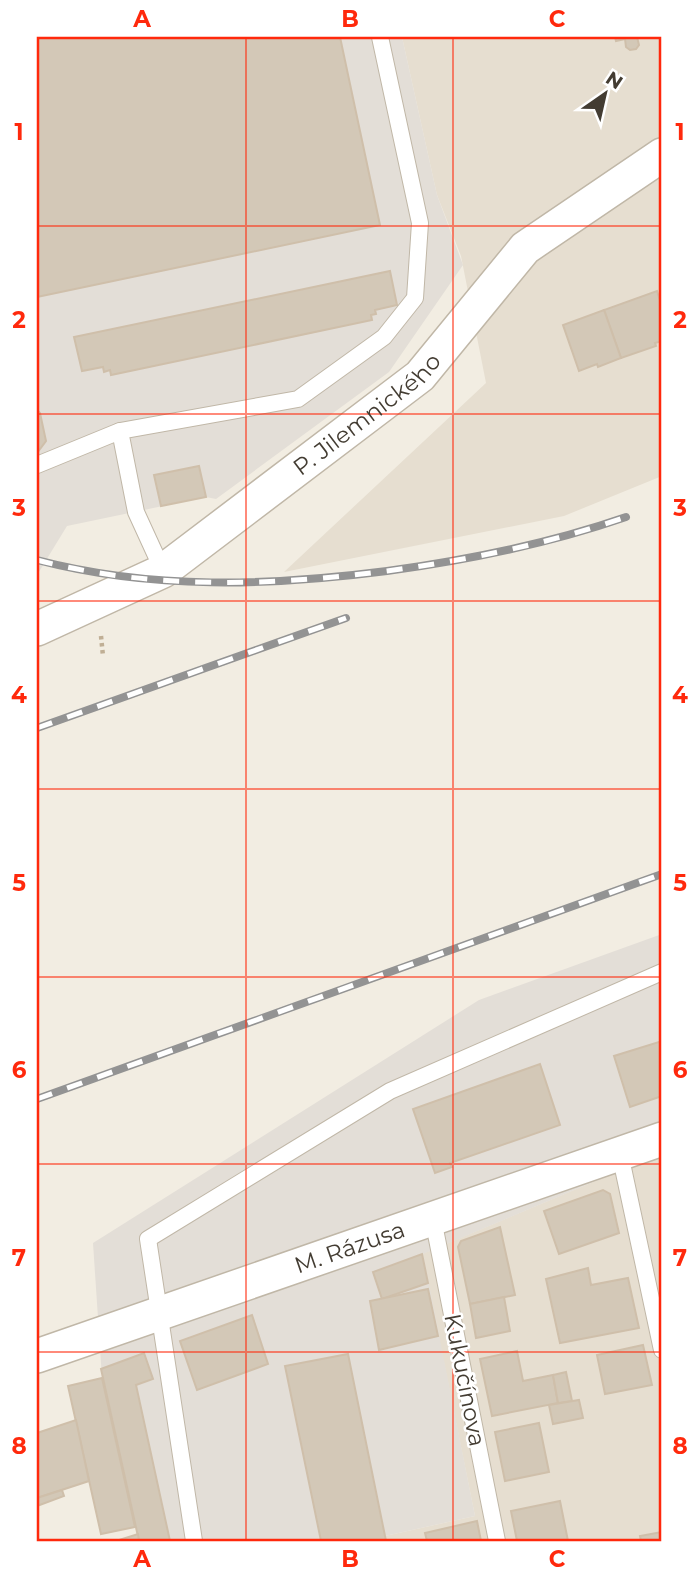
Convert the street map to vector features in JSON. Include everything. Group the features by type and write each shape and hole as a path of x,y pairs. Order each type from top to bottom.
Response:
{"street":[{"name":"P. Jilemnického","path":"37,629 163,571 420,376 525,248 662,155"},
{"name":"M. Rázusa","path":"37,1356 662,1139"}],"lane":[{"path":"37,465 120,431 298,399 384,337 415,298 420,223 380,37"},
{"path":"120,431 136,512 163,571"},
{"path":"194,1541 148,1239 390,1091 662,972"},
{"path":"620,1154 662,1350"},
{"name":"Kukučínova","path":"433,1219 497,1541"}],"shaded area":[{"path":"37,37 402,37 437,195 463,265 389,372 216,499 206,497 67,526 37,575"},
{"path":"402,37 662,37 662,476 564,516 284,572 486,383 461,256 437,195"},
{"path":"662,934 662,1153 423,1254 475,1516 385,1536 386,1541 139,1541 102,1378 93,1243 479,1000"},
{"path":"662,1153 662,1541 386,1541 385,1536 475,1516 422,1254"}],"building":[{"path":"37,37 340,37 380,225 37,297"},
{"path":"615,37 637,37 639,45 630,50 626,47 625,39 616,41"},
{"path":"390,271 397,305 375,310 376,314 371,315 372,320 111,375 110,370 104,372 103,367 82,371 74,337"},
{"path":"657,291 662,307 662,341 655,343 656,346 621,358 604,310"},
{"path":"604,310 621,358 579,371 563,325"},
{"path":"37,410 46,441 37,453"},
{"path":"199,466 206,497 161,506 154,475"},
{"path":"662,1041 662,1096 630,1107 614,1056"},
{"path":"540,1064 560,1125 450,1163 452,1167 435,1173 413,1109"},
{"path":"603,1190 610,1194 619,1233 559,1254 544,1211"},
{"path":"500,1227 515,1295 470,1304 458,1247 461,1241"},
{"path":"422,1254 428,1283 382,1299 373,1272"},
{"path":"588,1268 591,1285 628,1278 639,1328 560,1343 546,1279"},
{"path":"428,1289 438,1336 379,1350 370,1301"},
{"path":"504,1297 510,1331 476,1338 470,1304"},
{"path":"252,1315 268,1364 197,1390 180,1341"},
{"path":"643,1345 652,1385 605,1394 597,1355"},
{"path":"517,1351 523,1381 553,1375 558,1403 492,1416 480,1359"},
{"path":"144,1353 153,1379 136,1385 170,1541 139,1541 101,1369"},
{"path":"348,1354 386,1541 321,1541 285,1366"},
{"path":"566,1372 572,1401 558,1403 553,1375"},
{"path":"102,1378 135,1527 101,1534 68,1386"},
{"path":"579,1400 583,1418 553,1424 549,1405"},
{"path":"76,1420 89,1481 37,1498 37,1433"},
{"path":"539,1423 549,1472 505,1481 495,1432"},
{"path":"62,1490 64,1496 37,1506 37,1498"},
{"path":"560,1501 568,1541 517,1541 511,1511"},
{"path":"477,1521 481,1541 427,1541 425,1533"},
{"path":"662,1532 662,1541 641,1541 640,1536"},
{"path":"138,1534 139,1541 116,1541"}],"railway":[{"path":"37,560 80,570 167,581 299,580 448,562 537,543 626,517"},
{"path":"37,728 346,618"},
{"path":"37,1099 662,874"}]}
